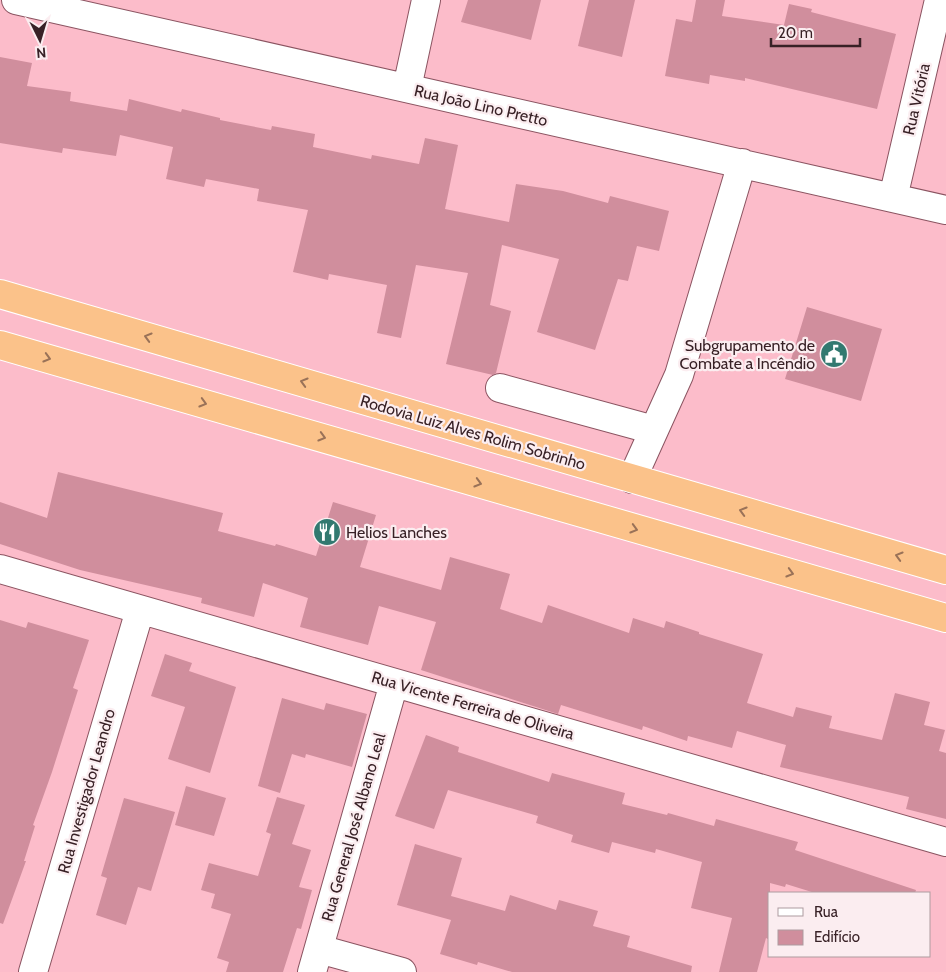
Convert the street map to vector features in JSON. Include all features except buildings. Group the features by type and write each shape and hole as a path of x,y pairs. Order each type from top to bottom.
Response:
{"highway":[{"name":"Rodovia Luiz Alves Rolim Sobrinho","path":"0,294 946,570"},
{"path":"0,345 946,618"}],"street":[{"name":"Rua João Lino Pretto","path":"16,0 946,210"},
{"path":"407,88 426,0"},
{"name":"Rua Vitória","path":"893,198 939,0"},
{"path":"632,479 679,376 742,163"},
{"path":"500,388 654,430"},
{"name":"Rua Vicente Ferreira de Oliveira","path":"0,569 946,842"},
{"name":"Rua Investigador Leandro","path":"33,972 140,610"},
{"name":"Rua General José Albano Leal","path":"316,960 394,683"},
{"path":"316,960 402,972"}],"place":[{"name":"Subgrupamento de Combate a Incêndio","path":"834,354"},
{"name":"Helios Lanches","path":"327,532"}]}
